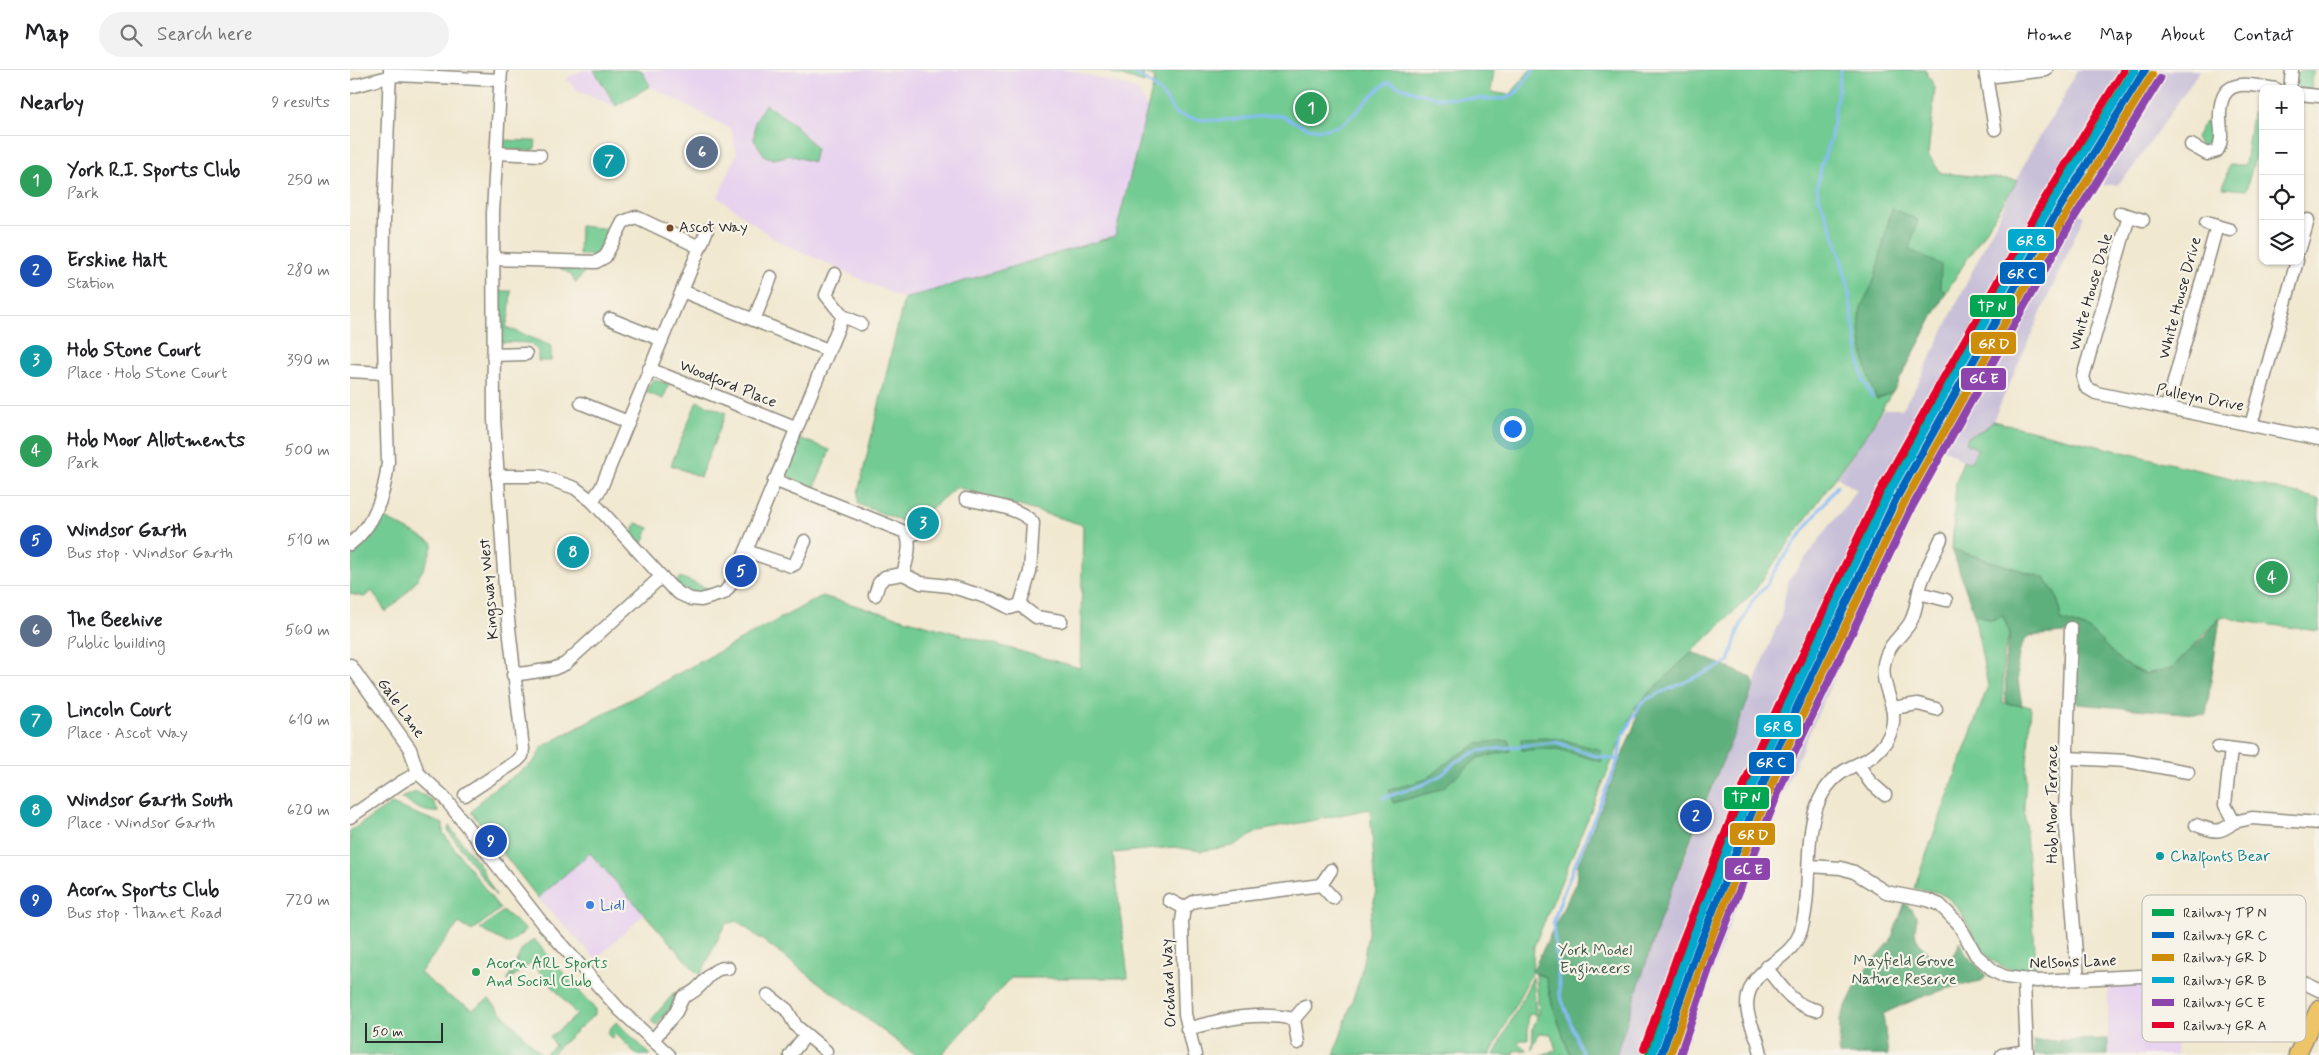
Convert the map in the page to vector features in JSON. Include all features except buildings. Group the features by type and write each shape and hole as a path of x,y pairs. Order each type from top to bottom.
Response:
{"main road":[{"path":"2306,1036 2319,1008"},
{"path":"2297,1055 2303,1042"}],"street":[{"path":"1995,130 1986,74 2046,70"},
{"path":"2290,85 2292,70"},
{"path":"350,544 368,525 380,502 386,480 388,462 384,373 384,221 390,73"},
{"path":"350,87 390,73 500,75"},
{"name":"Kingsway West","path":"471,795 517,762 522,756 496,476 493,259 500,75"},
{"path":"2191,145 2207,154 2217,151 2222,143 2220,103 2224,93 2229,87 2243,85 2259,87"},
{"path":"2304,94 2319,96"},
{"path":"496,153 540,155"},
{"name":"White House Dale","path":"2083,377 2125,214 2143,220"},
{"path":"493,259 596,262 605,257 622,222 636,217 699,247"},
{"path":"2304,236 2309,220"},
{"name":"White House Drive","path":"2167,408 2211,224 2230,230"},
{"path":"592,501 601,488 707,230"},
{"path":"2250,425 2296,265"},
{"path":"835,274 826,295 843,316 861,324"},
{"path":"754,320 771,277"},
{"path":"682,291 828,350"},
{"path":"496,476 527,475 555,480 576,488 592,501 661,577 680,594 691,599 714,598 724,593 732,583 843,316"},
{"path":"610,319 662,340"},
{"path":"493,355 526,354"},
{"name":"Woodford Place","path":"649,370 795,428"},
{"path":"350,371 384,373"},
{"name":"Pulleyn Drive","path":"2083,377 2086,387 2096,393 2319,439"},
{"path":"581,403 628,422"},
{"path":"774,480 897,527 909,536"},
{"path":"966,499 1018,512 1028,516 1033,523 1030,572 1020,605"},
{"path":"909,536 930,527"},
{"path":"903,574 909,536"},
{"path":"1761,1055 1746,1007 1750,987 1755,978 1766,967 1788,952 1802,929 1814,815 1821,795 1839,773 1868,760 1886,744 1893,722 1892,708 1884,686 1884,662 1888,651 1911,620 1919,593 1941,539"},
{"path":"746,551 791,566 795,564 804,541"},
{"path":"875,595 879,584 885,577 903,574 922,583 949,586 993,599 1010,608 1020,605"},
{"path":"513,675 554,669 565,664 661,577"},
{"path":"1919,593 1946,600"},
{"path":"1020,605 1036,617 1061,621"},
{"name":"Hob Moor Terrace","path":"2071,628 2065,814 2078,978"},
{"name":"Gale Lane","path":"350,665 410,749 418,773"},
{"path":"1892,708 1918,704 1936,709"},
{"path":"2234,822 2225,805 2225,748 2251,751"},
{"path":"2068,758 2127,761 2188,772"},
{"path":"1858,764 1870,782 1885,795"},
{"path":"350,817 418,773 443,796 542,923 620,1010 669,1055"},
{"path":"2196,825 2217,832 2234,822 2252,818 2319,823"},
{"name":"Nelsons Lane","path":"1809,866 1841,868 1854,872 1886,892 1928,900 1940,905 1958,923 1968,945 1983,963 2006,977 2024,981 2142,977"},
{"path":"1170,900 1184,908 1195,902 1321,885 1331,870"},
{"path":"1321,885 1333,898"},
{"name":"Orchard Way","path":"1184,908 1182,921 1187,1029 1195,1055"},
{"path":"653,1040 676,1012 683,996 696,991 714,970 720,967 728,968"},
{"path":"1766,967 1786,994 1806,1008 1816,1010"},
{"path":"2002,1055 2027,1053 2024,981"},
{"name":"Nelsons Lane","path":"2306,984 2319,990"},
{"path":"768,995 787,1010 792,1022 826,1051"},
{"path":"1298,1043 1294,1019 1305,1006"},
{"path":"1187,1029 1233,1017 1278,1016 1294,1019"},
{"path":"790,1055 806,1035"}],"shaded area":[{"path":"582,70 1068,70 1128,86 1138,91 1148,111 1115,236 904,299 774,239 718,197 737,153 731,129 650,86 616,106 580,92 566,79"},
{"path":"2077,70 2200,70 2132,169 2117,185 2093,185 2076,213 2084,216 1993,421 1986,428 1968,437 1978,449 1971,462 1963,461 1942,447 1917,491 1921,494 1847,647 1760,845 1754,844 1751,850 1756,852 1682,1055 1616,1055 1661,917 1781,616 1788,581 1857,490 1837,477 1884,409 1902,409 1919,381 2030,152 2059,106"},
{"name":"Lidl","path":"590,853 644,914 596,959 538,898"},
{"path":"2108,982 2142,982 2142,1042 2177,1042 2176,1055 2108,1055"}],"green space":[{"path":"594,70 641,70 650,86 616,106"},
{"path":"1103,70 1494,70 1491,92 1510,95 1530,70 1925,70 1935,88 1928,155 1941,173 2018,180 1946,292 1904,371 1869,431 1752,594 1635,707 1534,946 1532,972 1490,1055 1334,1055 1360,978 1376,890 1370,809 1259,831 1233,846 1201,851 1174,847 1113,853 1128,978 1011,978 941,1055 915,1055 737,921 725,924 701,974 696,972 590,853 538,898 471,812 488,793 533,763 542,747 822,596 1080,668 1083,525 956,487 912,525 858,504 858,493 904,299 1115,236 1155,78 1143,72 1144,83"},
{"path":"2300,70 2314,70 2311,91 2304,89 2304,85 2296,85 2295,76"},
{"path":"765,104 794,124 816,148 813,162 790,155 774,159 765,156 754,140 755,122"},
{"path":"2252,113 2259,114 2259,150 2255,157 2246,190 2223,188 2229,165 2245,165"},
{"path":"2216,115 2218,134 2211,150 2201,147 2196,137 2204,123"},
{"path":"500,140 536,141 535,148 532,151 505,149 501,145"},
{"path":"1892,208 1918,220 1909,249 1941,265 1940,288 1946,292 1893,392 1877,399 1864,357 1860,332 1860,312 1874,280"},
{"path":"580,226 611,229 602,250 597,255 579,255"},
{"path":"560,268 587,268 576,283 570,274"},
{"path":"497,291 511,291 506,327 551,346 551,361 538,361 538,351 530,343 501,342 501,329 497,326"},
{"path":"653,379 669,384 663,399 646,392"},
{"path":"697,401 726,413 700,477 671,465"},
{"path":"1993,421 2319,499 2319,631 2240,621 2227,617 2220,618 2172,668 2145,674 2123,663 2090,630 2061,620 2057,598 2045,578 1952,549 1956,482 1963,461 1971,462 1978,449 1966,443 1968,437 1986,428"},
{"path":"799,438 830,450 814,489 784,474"},
{"path":"383,517 433,543 426,563 416,581 386,612 372,591 364,597 350,594 350,558 365,543"},
{"path":"636,523 649,528 642,546 632,534"},
{"path":"1952,549 2045,578 2058,599 2061,620 2090,630 2123,663 2145,674 2172,668 2206,635 2220,618 2206,715 2077,704 2075,632 2029,636 2023,643 2018,660 2018,679 2022,706 2006,703 2005,661 2010,634 2003,616 1991,620 1974,614"},
{"path":"680,577 711,590 710,592 700,593 675,584"},
{"path":"1974,614 1991,620 2003,616 2010,632 2003,657 2003,703 2031,706 2024,807 2037,975 1997,964 1979,945 1963,916 1950,900 1938,893 1914,888 1988,686"},
{"name":"York Model Engineers","path":"1692,652 1752,678 1754,686 1698,820 1661,917 1616,1055 1570,1055 1552,1004 1546,977 1532,972 1576,882 1578,864 1637,719 1635,707"},
{"path":"1521,739 1560,739 1601,750 1602,762 1558,749 1522,750"},
{"path":"1509,740 1510,751 1478,758 1445,786 1433,792 1393,803 1389,790 1427,779 1453,758 1479,743"},
{"path":"416,792 431,799 439,812 424,810 401,798"},
{"path":"391,804 443,824 443,833 500,909 472,931 459,923 420,973 447,995 473,1009 489,999 542,1055 350,1055 350,831"},
{"path":"449,826 479,864 496,896 448,831"},
{"name":"Mayfield Grove Nature Reserve","path":"1905,903 1917,916 1916,936 1925,950 1931,955 1946,958 1952,956 1957,951 1959,941 1966,954 1985,974 1985,978 1981,981 1930,994 1883,1014 1888,1055 1839,1055 1840,1019 1861,975 1890,942"},
{"path":"503,911 526,930 509,944 480,929"},
{"path":"534,939 595,1009 595,1014 550,1055 544,1055 555,1046 550,1037 577,1015 532,963 507,981 522,949"},
{"path":"1536,974 1546,977 1552,1004 1570,1055 1541,1055 1556,1050 1551,1034 1539,1033 1532,1050 1533,1028 1537,1018 1535,1014 1528,1015 1528,1040 1520,1040 1518,1043 1527,1050 1514,1051 1514,1055 1494,1055 1533,977 1536,1014 1539,1014"},
{"path":"675,992 673,1004 656,1026 651,1020"},
{"path":"616,1022 651,1055 637,1055 616,1034 612,1038 608,1035 609,1030"},
{"path":"2108,1039 2108,1055 2034,1055 2033,1041"}],"waterway":[{"path":"1130,70 1156,88 1167,100 1174,113 1200,120 1226,120 1277,115 1313,129 1326,129 1346,121 1388,82 1418,93 1439,98 1504,99 1514,95 1533,70"},
{"path":"1841,70 1831,137 1822,164 1817,188 1819,198 1835,237 1848,285 1863,380 1872,397"},
{"path":"1583,1055 1560,995 1553,924 1562,896 1618,760 1622,737 1641,703 1729,662 1738,631 1753,600 1766,586 1779,564 1837,486"},
{"path":"1383,798 1422,785 1443,774 1455,762 1478,751 1556,742 1592,755 1618,760"}],"transit line":[{"path":"1644,1049 1681,945 1760,745 1880,491 2039,208 2124,70"},
{"path":"1649,1055 1687,947 1767,746 1887,494 2046,210 2134,70"},
{"path":"1653,1052 1689,948 1768,748 1888,495 2046,213 2135,70"},
{"path":"1661,1055 1697,951 1776,751 1896,499 2054,217 2145,70"},
{"path":"1670,1055 1705,954 1784,754 1904,503 2062,221 2152,75"},
{"path":"1680,1055 1713,957 1792,758 1912,507 2069,226 2160,79"}],"place":[{"name":"York R.I. Sports Club","path":"1311,108"},
{"name":"The Beehive","path":"702,152"},
{"name":"Lincoln Court","path":"609,161"},
{"name":"Ascot Way","path":"670,228"},
{"name":"Hob Stone Court","path":"923,523"},
{"name":"Windsor Garth South","path":"573,552"},
{"name":"Windsor Garth","path":"741,571"},
{"name":"Hob Moor Allotments","path":"2272,577"},
{"name":"Erskine Halt","path":"1696,816"},
{"name":"Acorn Sports Club","path":"491,841"},
{"name":"Chalfonts Bear","path":"2160,856"},
{"name":"Lidl","path":"590,905"},
{"name":"Acorn ARL Sports And Social Club","path":"476,972"}]}
